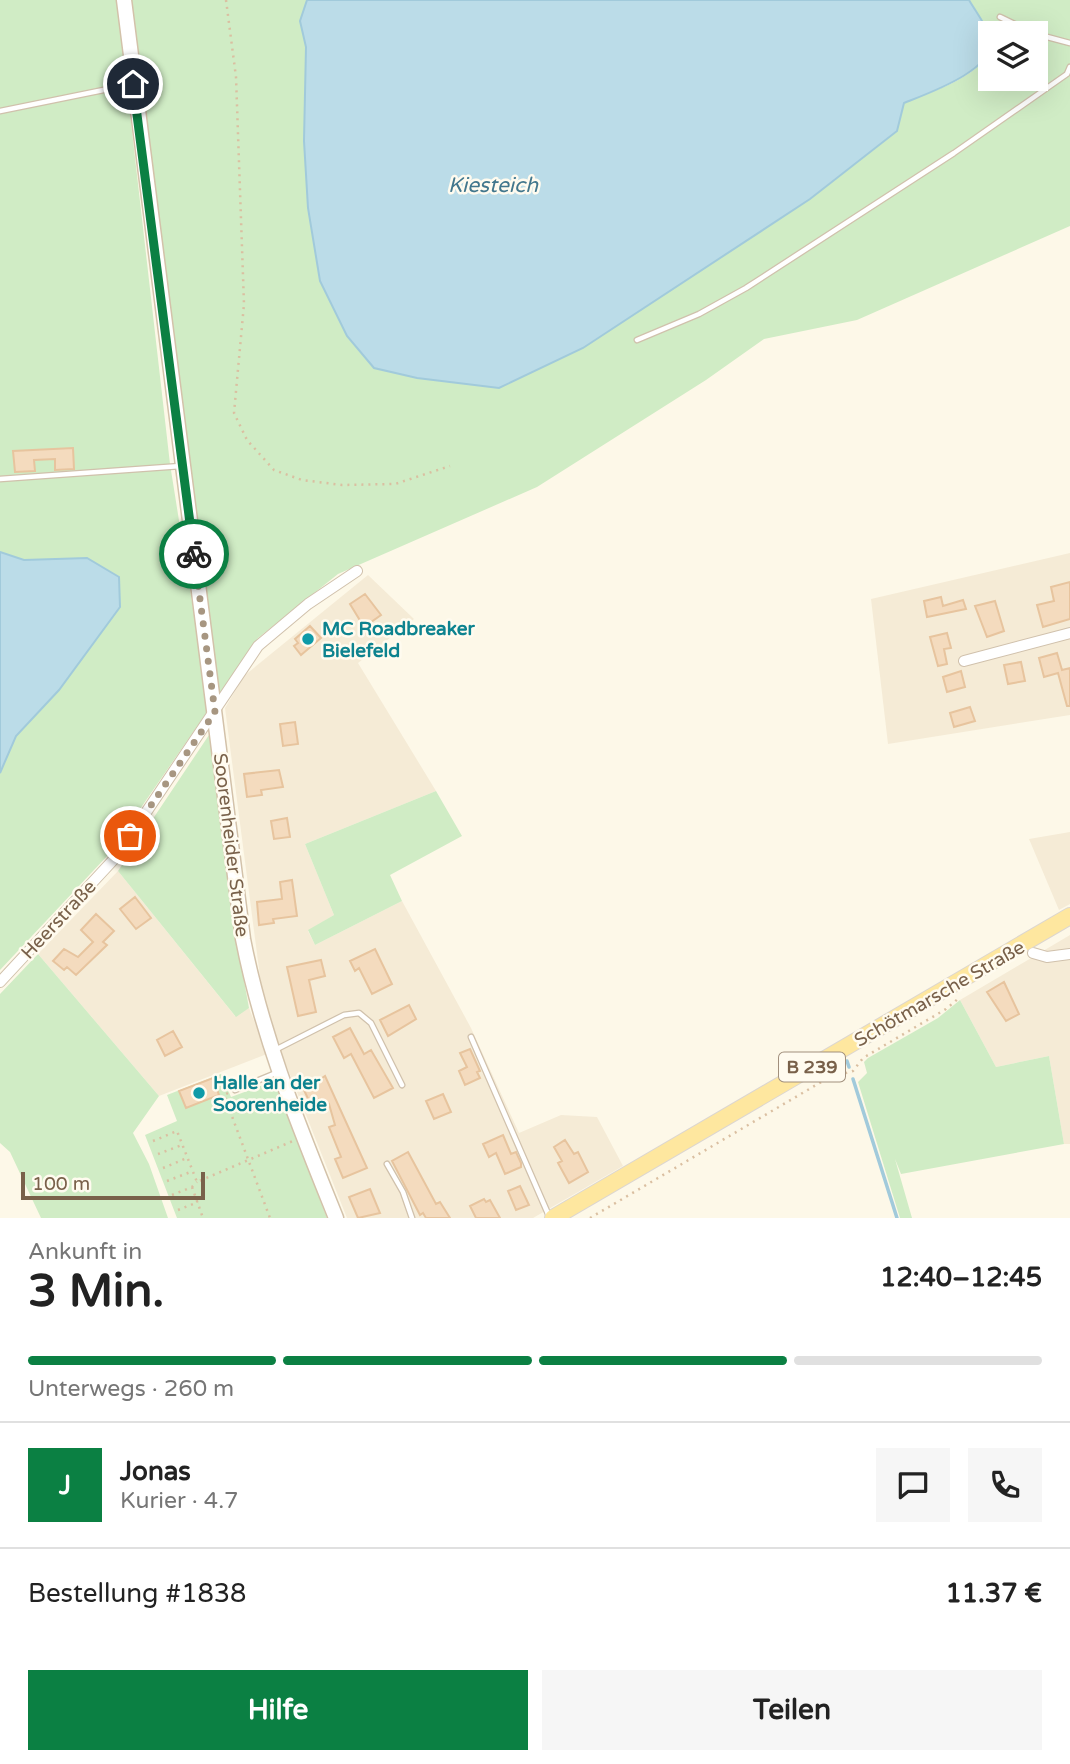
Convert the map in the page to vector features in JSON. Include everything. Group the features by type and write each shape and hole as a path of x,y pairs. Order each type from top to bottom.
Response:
{"main road":[{"name":"Soorenheider Straße","path":"124,0 243,939 254,994 271,1052 336,1218"},
{"name":"Schötmarsche Straße","path":"552,1218 1070,916"}],"street":[{"name":"Heerstraße","path":"0,982 116,857 258,646 308,604 357,571"},
{"path":"964,661 1070,633"},
{"path":"1032,953 1047,957 1070,954"}],"lane":[{"path":"1000,18 1007,21"},
{"path":"1048,37 1070,43"},
{"path":"637,340 699,314 747,288 965,145 1067,74 1070,67"},
{"path":"0,111 133,84"},
{"path":"0,479 181,466"},
{"path":"271,1052 344,1015 359,1013 371,1023 401,1085"},
{"path":"471,1037 552,1218"},
{"path":"235,1090 278,1072"},
{"path":"387,1164 403,1192 412,1218"}],"path":[{"path":"226,0 236,77 241,174 244,304 234,413 238,422 247,440 274,470 302,480 342,485 395,484 450,466"},
{"path":"590,1218 828,1078 853,1072 863,1058 946,1009 961,996"},
{"path":"235,1090 224,1095 270,1218"},
{"path":"153,1141 177,1131 197,1182"},
{"path":"172,1195 303,1137"},
{"path":"158,1154 182,1144"},
{"path":"163,1168 187,1158"},
{"path":"167,1181 192,1171"},
{"path":"192,1187 203,1217 196,1218"},
{"path":"178,1210 198,1202"}],"shaded area":[{"path":"1070,553 1070,715 888,744 871,599"},
{"path":"368,575 414,619 358,663 436,791 305,844 334,915 308,931 315,945 402,901 471,1028 519,1133 561,1115 597,1117 623,1166 533,1218 347,1218 277,1042 262,992 225,708 244,676"},
{"path":"1070,832 1070,904 1059,910 1029,839"},
{"path":"118,871 235,1016 249,1008 267,1054 159,1096 38,954"},
{"path":"1070,935 1070,1144 1064,1144 1049,1056 996,1067 960,1000"}],"green space":[{"path":"0,0 117,0 170,464 209,709 109,854 0,970 0,773 16,736 59,690 120,607 87,558 24,560 0,552"},
{"path":"131,0 307,0 300,21 306,47 304,141 308,208 320,281 374,367 417,378 499,388 583,348 810,199 897,131 904,103 953,83 978,65 978,91 1048,91 1048,21 980,21 969,0 1070,0 1070,226 857,320 764,339 706,380 537,487 338,574 258,638 220,696"},
{"path":"211,732 236,937 249,1008 236,1017 118,871"},
{"path":"436,791 462,836 390,875 402,901 315,945 308,930 334,915 305,844"},
{"path":"38,954 159,1096 133,1133 149,1164 168,1218 41,1218 10,1152 0,1143 0,994"},
{"path":"960,1000 996,1067 1049,1056 1064,1144 901,1174 895,1159 912,1218 900,1218 858,1082 867,1073 864,1062 868,1058 938,1018"},
{"path":"221,1074 231,1097 274,1081 327,1218 177,1218 145,1135 177,1121 167,1095"}],"water":[{"name":"Kiesteich","path":"307,0 969,0 982,21 978,21 978,65 959,79 904,103 897,131 810,199 583,348 499,388 417,378 374,368 347,336 320,281 308,208 304,141 306,47 300,21"},
{"path":"0,552 24,560 87,558 119,577 120,607 59,690 16,736 0,773"}],"building":[{"path":"73,448 74,469 55,470 55,459 34,460 35,471 15,472 13,451"},
{"path":"1070,582 1070,619 1043,627 1037,605 1054,601 1051,587"},
{"path":"365,594 381,615 364,627 350,604"},
{"path":"941,597 943,606 963,600 966,609 927,617 924,601"},
{"path":"995,601 1004,631 987,637 975,606"},
{"name":"MC Roadbreaker Bielefeld","path":"310,626 321,638 301,655 294,646 298,643 295,639"},
{"path":"947,633 951,648 944,649 947,664 938,666 930,637"},
{"path":"1057,653 1062,670 1070,668 1070,706 1067,706 1058,673 1044,677 1039,658"},
{"path":"1021,662 1025,681 1008,684 1004,665"},
{"path":"961,671 965,687 947,692 943,677"},
{"path":"970,707 975,721 954,727 950,713"},
{"path":"295,722 298,744 283,746 280,724"},
{"path":"279,770 283,787 261,790 262,795 247,797 244,774"},
{"path":"287,818 290,837 274,839 271,821"},
{"path":"292,880 297,916 273,919 274,923 259,925 257,902 282,899 280,882"},
{"path":"135,897 151,918 136,929 120,909"},
{"path":"96,914 114,931 103,942 107,945 76,975 67,967 64,970 53,961 64,949 78,957 93,942 81,930"},
{"path":"375,949 392,984 372,994 359,968 355,971 350,961"},
{"path":"321,960 325,976 309,980 316,1012 298,1016 287,967"},
{"path":"1004,982 1019,1014 1006,1021 987,992"},
{"path":"409,1005 416,1019 388,1036 380,1020"},
{"path":"350,1028 364,1054 371,1050 393,1088 374,1098 351,1054 344,1058 333,1037"},
{"path":"173,1031 182,1047 165,1056 157,1040"},
{"path":"470,1049 480,1071 477,1072 480,1078 465,1085 459,1071 467,1067 460,1053"},
{"path":"325,1076 367,1168 343,1178 335,1159 341,1157 329,1127 335,1125 329,1104 324,1107 320,1099 310,1103 304,1090"},
{"name":"Halle an der Soorenheide","path":"213,1078 219,1095 186,1108 179,1091"},
{"path":"443,1094 451,1112 434,1119 426,1101"},
{"path":"503,1135 511,1154 516,1152 521,1163 521,1167 505,1174 496,1153 489,1157 483,1144"},
{"path":"565,1140 574,1154 578,1152 588,1172 569,1183 558,1163 562,1161 554,1147"},
{"path":"408,1152 436,1204 440,1202 450,1218 426,1218 423,1213 420,1215 392,1161"},
{"path":"520,1186 529,1205 516,1210 508,1191"},
{"path":"370,1189 380,1213 358,1218 349,1197"},
{"path":"484,1199 486,1202 490,1200 500,1218 476,1218 470,1206"}],"waterway":[{"path":"847,1061 849,1067"},
{"path":"853,1079 897,1218"}],"way so far":[{"path":"130,836 215,712 194,554"}],"place":[{"name":"MC Roadbreaker Bielefeld","path":"308,639"},
{"name":"Halle an der Soorenheide","path":"199,1093"}],"route":[{"path":"133,84 194,554"}]}
